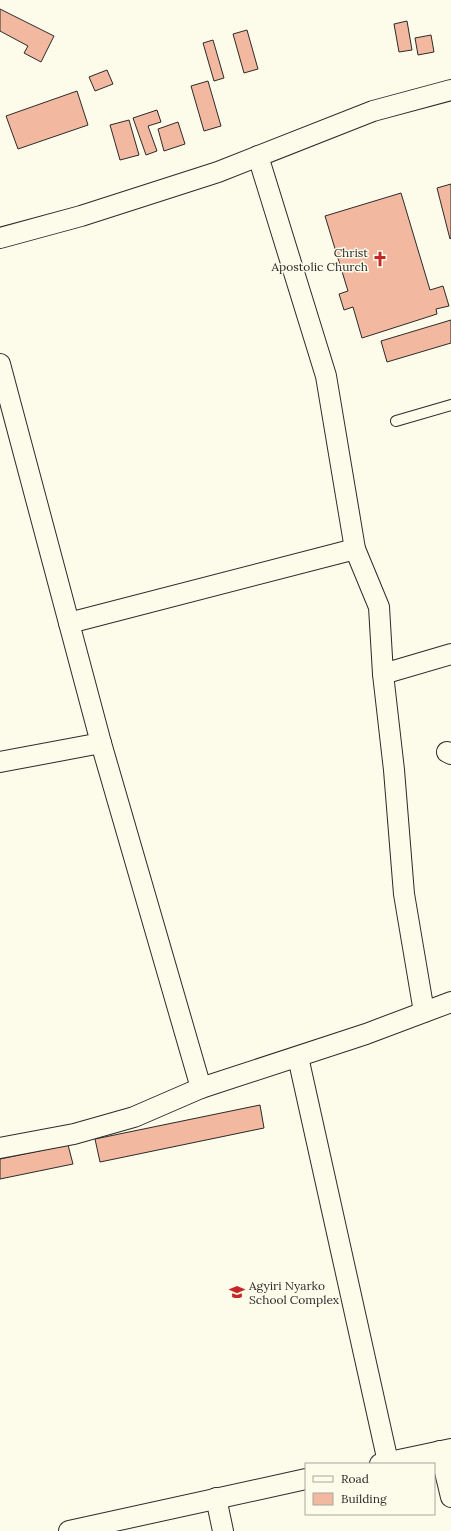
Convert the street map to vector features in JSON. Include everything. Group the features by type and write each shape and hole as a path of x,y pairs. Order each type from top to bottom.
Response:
{"street":[{"path":"0,238 89,214 218,172 373,111 451,90"},
{"path":"258,156 326,376 355,549 379,607 383,674 394,770 404,894 424,1012"},
{"path":"0,364 101,743 201,1088"},
{"path":"69,623 355,549"},
{"path":"383,674 451,654"},
{"path":"0,762 101,743"},
{"path":"0,1148 74,1134 134,1117 201,1088 298,1057 451,1002"},
{"path":"298,1057 384,1463 445,1450 451,1497"},
{"path":"69,1531 305,1479"},
{"path":"216,1498 223,1531"}],"lane":[{"path":"396,421 451,405"}],"building":[{"path":"0,9 54,36 41,62 24,53 28,46 0,31"},
{"path":"407,21 412,50 399,52 394,24"},
{"path":"247,30 258,69 244,73 233,34"},
{"path":"431,35 434,52 418,55 415,38"},
{"path":"213,40 224,78 214,81 203,43"},
{"path":"107,70 113,84 95,91 89,77"},
{"path":"208,81 221,126 204,131 191,86"},
{"path":"77,91 88,125 18,149 6,116"},
{"path":"157,110 161,122 148,126 157,151 146,155 133,118"},
{"path":"129,120 139,155 120,160 110,125"},
{"path":"178,122 185,144 164,151 158,129"},
{"path":"451,184 451,238 450,239 437,188"},
{"path":"401,193 430,290 443,286 449,306 436,309 437,314 362,338 353,307 344,310 339,294 348,291 325,216"},
{"path":"451,320 451,343 387,362 381,341"},
{"path":"260,1105 264,1128 100,1162 95,1139"},
{"path":"68,1145 73,1164 0,1179 0,1159"}],"place":[{"name":"Christ Apostolic Church","path":"380,259"},
{"name":"Agyiri Nyarko School Complex","path":"237,1292"}]}
